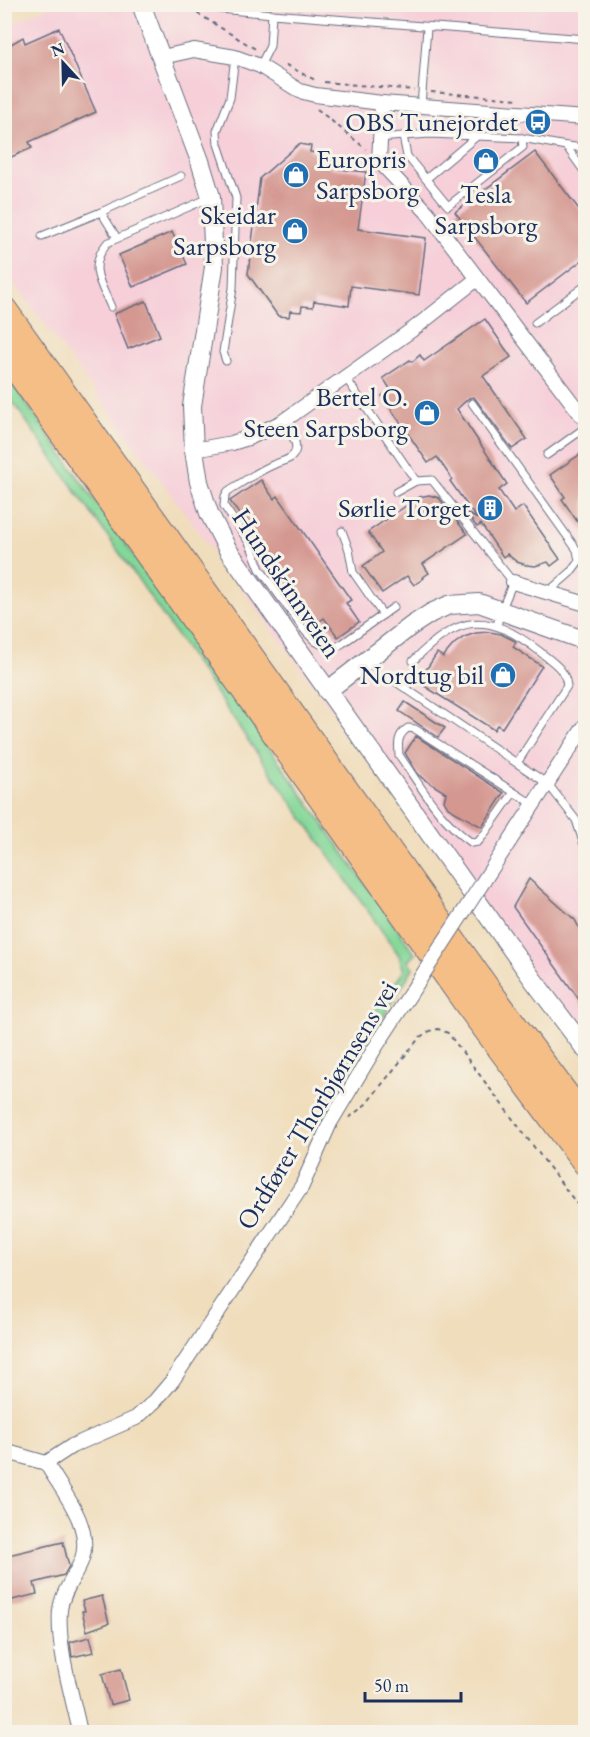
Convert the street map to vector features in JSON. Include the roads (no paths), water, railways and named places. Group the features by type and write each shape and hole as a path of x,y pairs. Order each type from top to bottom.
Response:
{"highway":[{"path":"4,310 487,989 585,1122"},
{"path":"4,351 466,1002 585,1163"}],"street":[{"name":"Hundskinnveien","path":"141,4 201,160 211,197 215,240 214,267 192,406 194,450 199,482 209,513 228,550 585,1050"},
{"path":"162,57 194,50 263,60 300,91 315,88 382,103 585,118"},
{"path":"382,103 380,161 427,212 585,421"},
{"path":"194,450 251,437 282,422 416,327 477,279"},
{"path":"513,582 585,604"},
{"path":"327,691 411,626 440,609 460,604 479,603 499,618 585,641"},
{"name":"Ordfører Thorbjørnsens vei","path":"46,1463 72,1446 136,1418 172,1381 302,1186 326,1132 375,1048 585,724"},
{"path":"4,1451 46,1463 81,1521 85,1541 81,1560 61,1607 60,1615 60,1633 80,1732"}],"lane":[{"path":"204,4 220,9 272,14 585,39"},
{"path":"263,60 270,46 272,14"},
{"path":"421,106 427,28"},
{"path":"226,361 224,352 233,288 236,198 218,144 217,130 230,98 235,57"},
{"path":"403,136 407,156 448,206 523,147 522,138"},
{"path":"380,138 403,136 522,138 585,148"},
{"path":"426,179 477,136"},
{"path":"566,146 585,174"},
{"path":"42,236 182,176"},
{"path":"111,307 96,271 100,252 107,243 211,197"},
{"path":"101,212 117,238"},
{"path":"535,323 585,285"},
{"path":"346,378 416,481"},
{"path":"472,403 577,550 579,561 570,573 548,592"},
{"path":"282,422 296,444 295,453 290,458 265,469 228,491 225,496 224,506 250,544 260,569 305,631 315,641 326,647 336,648 394,607"},
{"path":"547,455 585,427"},
{"path":"396,492 416,481 432,480 513,582 499,618"},
{"path":"342,531 349,550 353,572 383,615"},
{"path":"413,661 430,645 455,628 499,618"},
{"path":"499,618 561,669 566,677 567,686 518,763"},
{"path":"390,678 548,784 582,826 585,851"},
{"path":"514,792 483,836 478,842 472,843 458,833 435,808 399,755 399,736 408,728 415,729 514,792 534,805"}],"place":[{"name":"OBS Tunejordet","path":"538,122"},
{"name":"Tesla Sarpsborg","path":"486,161"},
{"name":"Europris Sarpsborg","path":"296,175"},
{"name":"Skeidar Sarpsborg","path":"295,231"},
{"name":"Bertel O. Steen Sarpsborg","path":"427,413"},
{"name":"Sørlie Torget","path":"490,508"},
{"name":"Nordtug bil","path":"503,675"}]}
